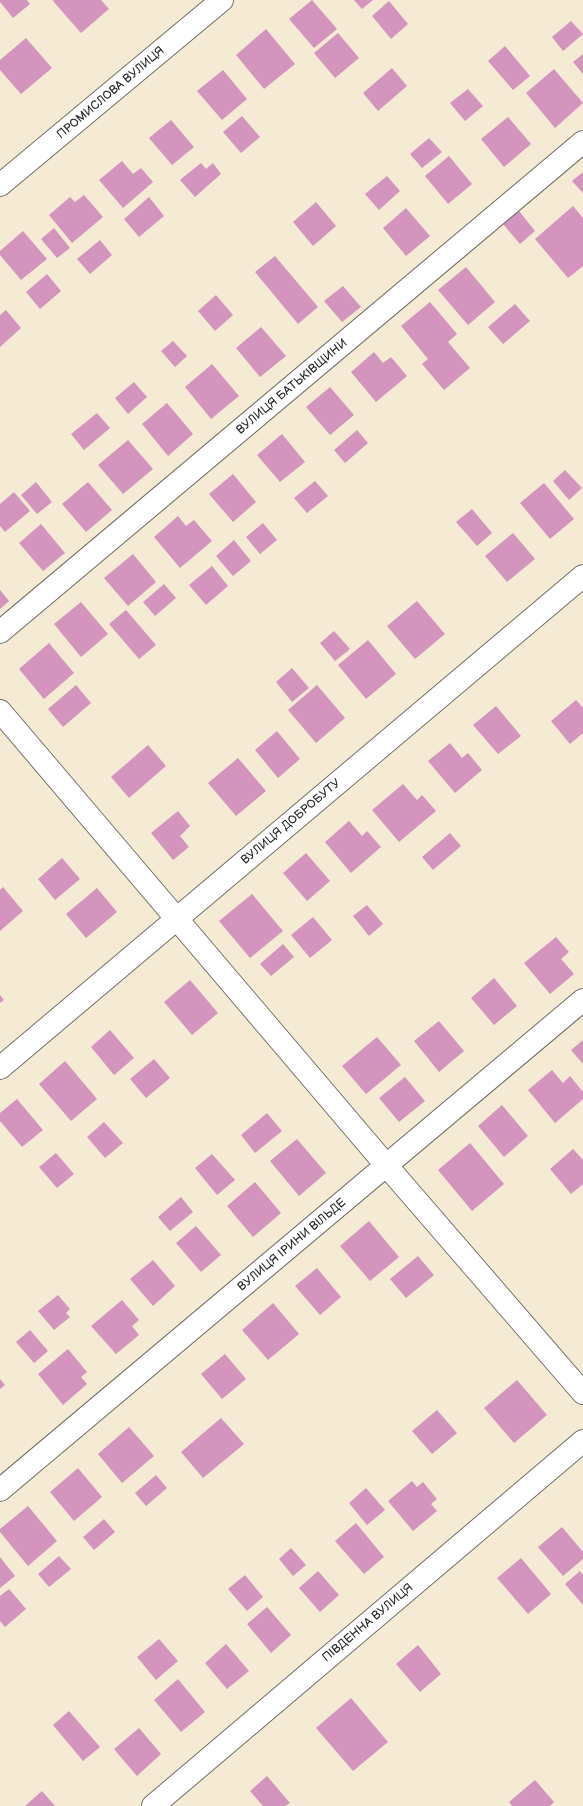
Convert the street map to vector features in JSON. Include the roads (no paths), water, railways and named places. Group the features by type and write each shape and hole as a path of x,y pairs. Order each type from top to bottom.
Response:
{"street":[{"name":"ПРОМИСЛОВА ВУЛИЦЯ","path":"0,185 222,0"},
{"name":"ВУЛИЦЯ БАТЬКІВЩИНИ","path":"0,632 583,142"},
{"name":"ВУЛИЦЯ ДОБРОБУТУ","path":"0,1068 583,576"},
{"path":"0,711 386,1165 583,1392"},
{"name":"ВУЛИЦЯ ІРИНИ ВІЛЬДЕ","path":"0,1490 583,1000"},
{"name":"ПІВДЕННА ВУЛИЦЯ","path":"153,1806 583,1441"}]}
